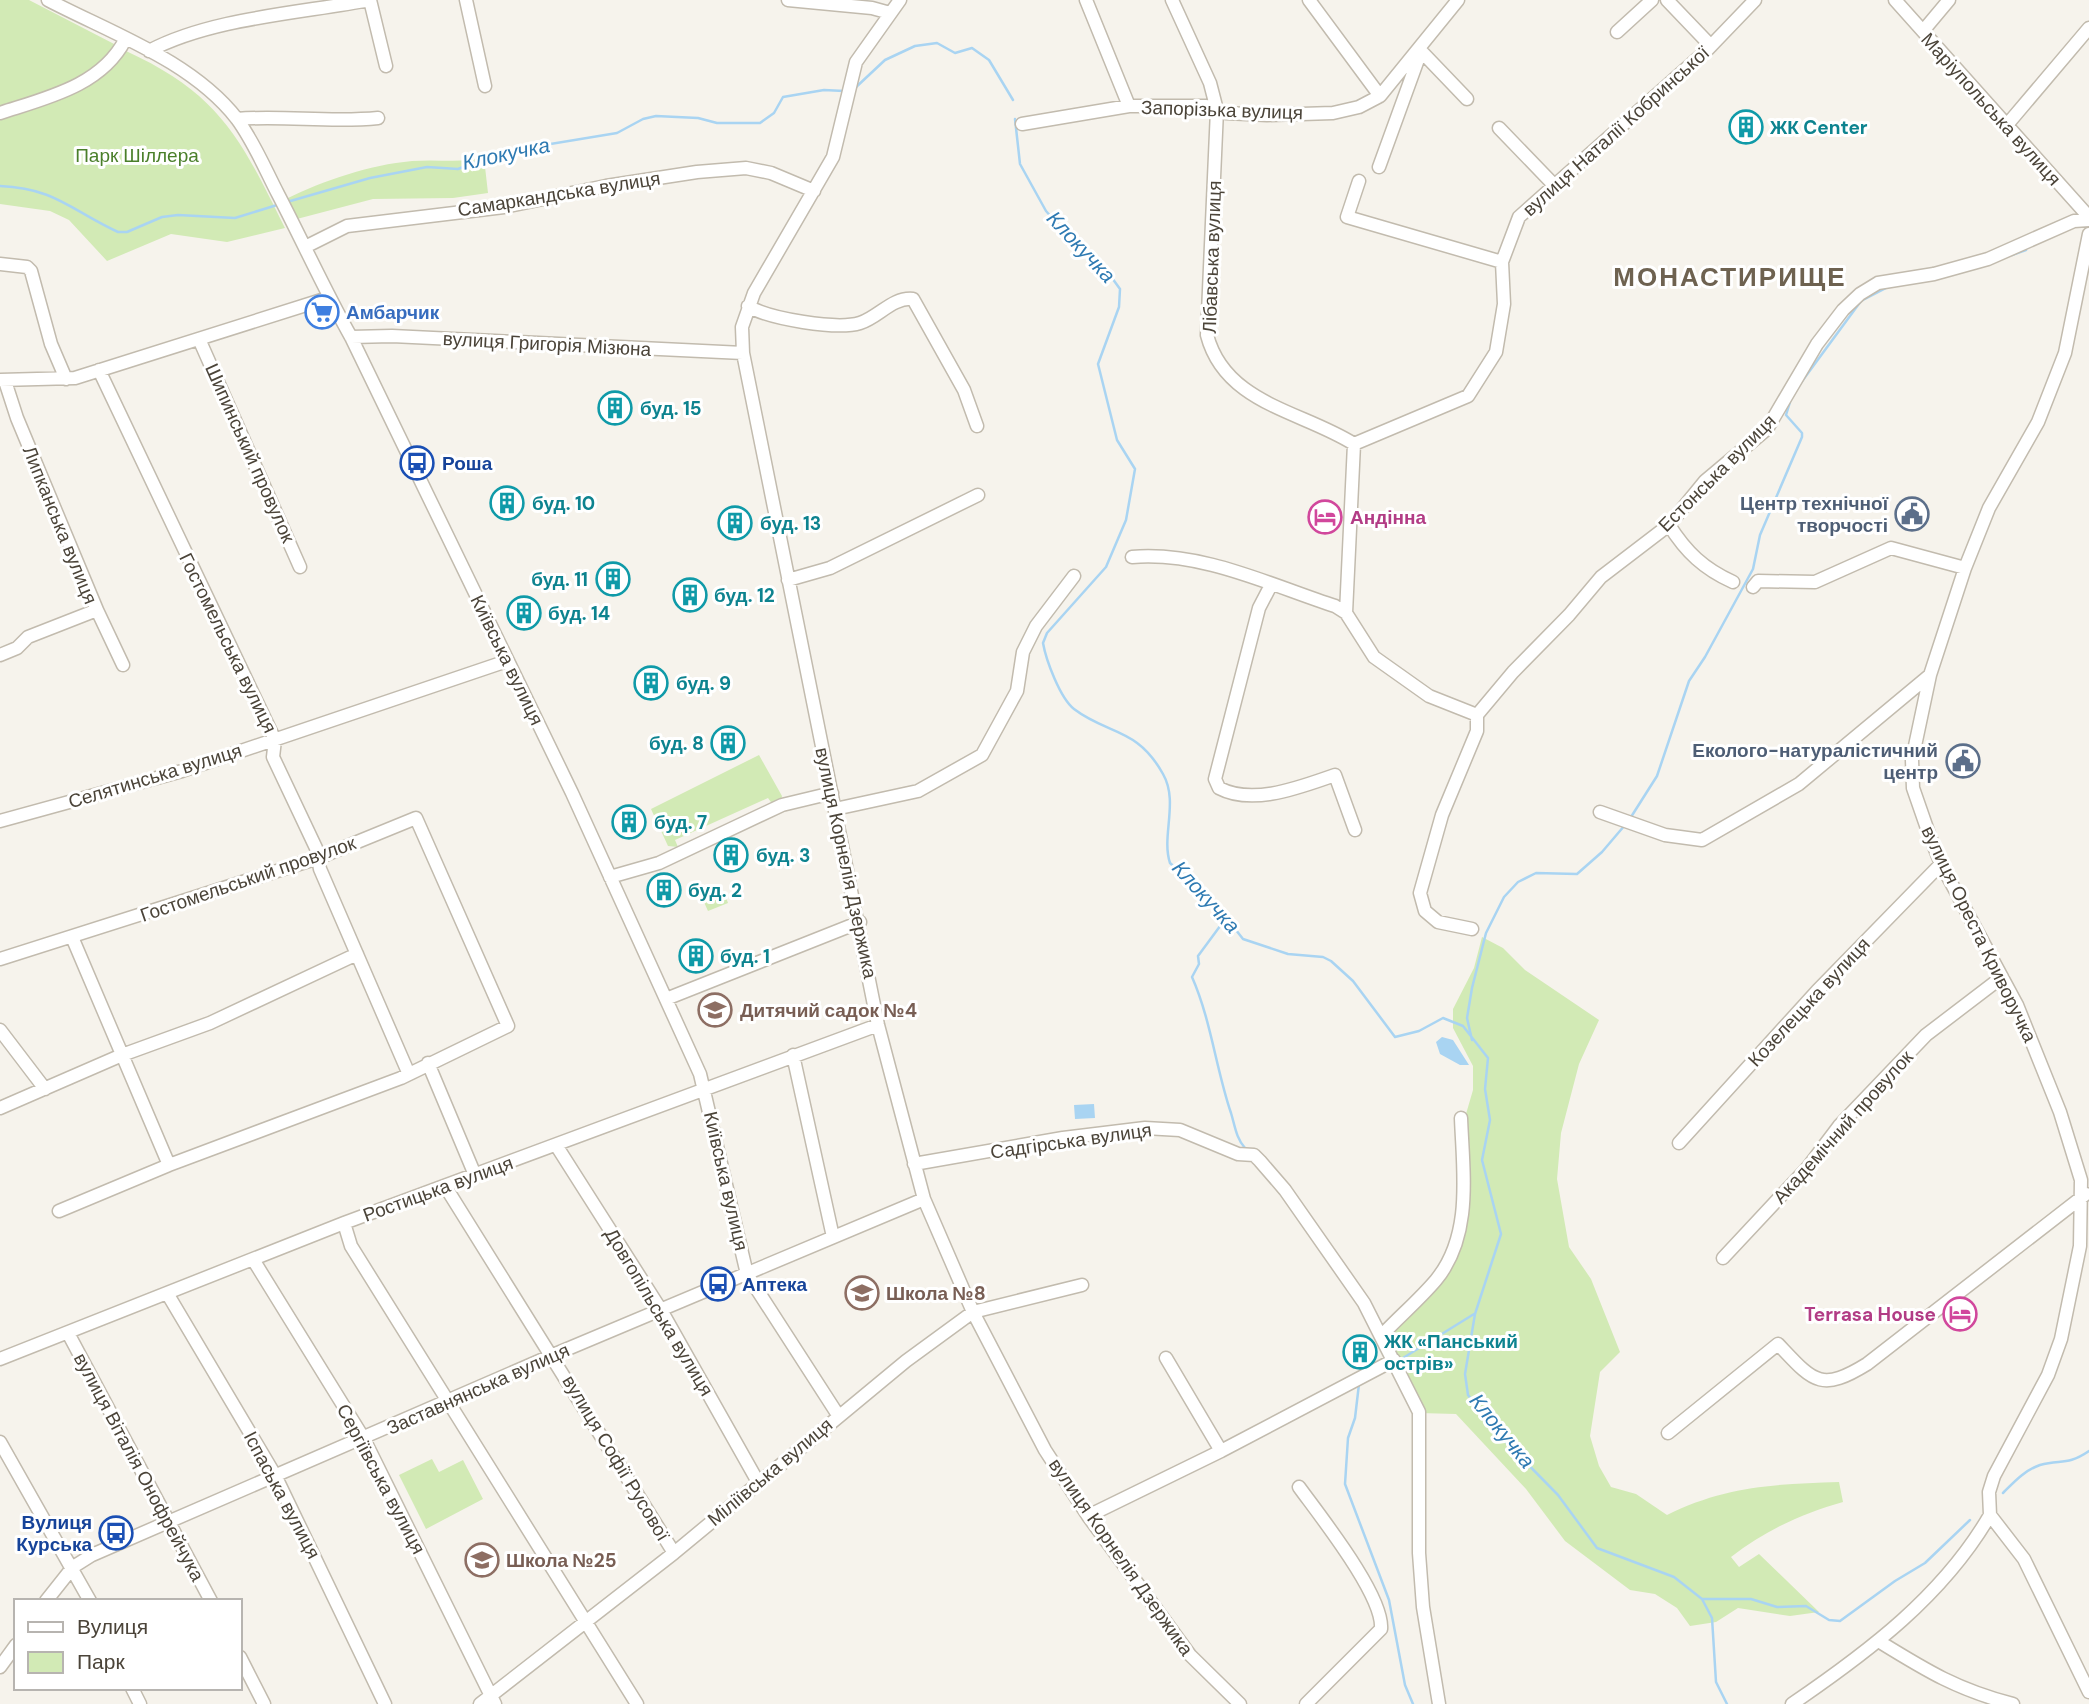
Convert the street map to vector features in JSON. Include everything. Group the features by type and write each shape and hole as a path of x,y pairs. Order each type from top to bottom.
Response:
{"street":[{"name":"Київська вулиця","path":"48,0 149,51 206,89 237,119 293,221 328,298 351,337 666,999 705,1088 747,1274 838,1415"},
{"path":"149,51 170,40 215,29 331,4 370,0 386,66"},
{"path":"466,0 485,86"},
{"path":"788,0 873,8 890,13 900,0"},
{"path":"1086,0 1129,106"},
{"name":"Лібавська вулиця","path":"1172,0 1210,83 1217,110 1208,335 1211,348 1227,375 1254,395 1354,444"},
{"path":"1309,0 1380,96"},
{"name":"Запорізька вулиця","path":"1022,124 1129,106 1206,106 1217,110 1267,115 1334,113 1359,107 1380,96 1458,0"},
{"path":"1617,33 1652,0"},
{"path":"1667,0 1711,46"},
{"name":"вулиця Наталії Кобринської","path":"1354,444 1468,396 1492,361 1498,344 1504,304 1502,262 1519,217 1553,184 1630,121 1711,46 1755,0"},
{"name":"Маріупольська вулиця","path":"1895,0 2089,219"},
{"path":"1923,32 1949,0"},
{"name":"вулиця Корнелія Дзержика","path":"890,13 856,62 849,78 841,132 832,157 748,306 742,327 743,353 860,922 878,1025 925,1199 974,1312 1045,1450 1088,1516 1190,1656 1240,1704"},
{"path":"2007,126 2089,28"},
{"path":"0,113 85,81 116,57 125,40"},
{"path":"1420,50 1467,99"},
{"path":"1379,167 1420,57 1420,50"},
{"path":"237,119 265,117 340,122 378,118"},
{"path":"1499,128 1553,184"},
{"name":"Самаркандська вулиця","path":"305,247 356,224 504,207 606,186 697,172 746,168 771,173 814,191"},
{"path":"1359,181 1347,217 1502,262"},
{"name":"Естонська вулиця","path":"1477,715 1601,577 1669,526 1720,466 1767,429 1817,344 1843,310 1860,294 1878,283 1934,274 1988,259 2074,220 2089,219"},
{"name":"вулиця Ореста Криворучка","path":"1990,1515 1989,1492 1994,1476 2048,1375 2061,1339 2079,1256 2085,1194 2060,1112 2017,1005 1941,864 1919,808 1912,779 1915,736 1930,675 1965,568 1989,508 2038,422 2065,353 2089,234"},
{"path":"0,264 27,267 31,271 51,344 66,379"},
{"path":"3,380 66,379 328,298"},
{"path":"748,306 777,316 845,326 869,319 905,298 913,299 964,390 977,426"},
{"name":"вулиця Григорія Мізюна","path":"351,337 391,336 743,353"},
{"name":"Шипинський провулок","path":"199,339 300,568"},
{"name":"Гостомельська вулиця","path":"99,370 275,740 273,757 316,848 357,954 408,1072"},
{"name":"Липканська вулиця","path":"0,655 17,648 29,638 97,610 3,380"},
{"path":"1346,613 1345,584 1355,482 1354,444"},
{"path":"788,580 830,568 978,495"},
{"path":"1669,526 1693,558 1733,582"},
{"path":"1753,587 1758,581 1815,582 1891,548 1965,568"},
{"path":"1132,556 1161,554 1190,558 1335,607 1346,613 1374,657 1429,696 1477,715 1477,731 1433,841 1420,893 1425,911 1438,922 1472,929"},
{"path":"835,809 918,790 982,755 1017,691 1023,652 1041,617 1074,576"},
{"path":"1272,586 1259,608 1216,779 1219,788 1245,797 1304,786 1335,775 1355,830"},
{"path":"97,610 123,665"},
{"name":"Селятинська вулиця","path":"0,821 182,771 507,661"},
{"path":"1600,812 1665,835 1702,840 1799,784 1930,675"},
{"path":"610,877 659,863 782,805 832,793"},
{"name":"Гостомельський провулок","path":"0,959 318,858 416,818 508,1026 408,1072 401,1078 169,1165 58,1211"},
{"name":"Козелецька вулиця","path":"1679,1143 1817,991 1941,864"},
{"path":"666,999 860,922"},
{"path":"72,937 169,1165"},
{"path":"0,1108 122,1055 209,1023 357,954"},
{"name":"Академічний провулок","path":"1723,1258 1808,1167 1839,1126 1926,1035 2002,978"},
{"name":"Ростицька вулиця","path":"0,1359 254,1261 344,1223 878,1025"},
{"path":"0,1030 46,1089"},
{"path":"793,1055 833,1237"},
{"path":"428,1063 475,1175"},
{"path":"1382,1334 1438,1279 1455,1247 1463,1207 1461,1118"},
{"name":"Садгірська вулиця","path":"914,1164 1063,1138 1145,1128 1180,1129 1238,1154 1254,1155 1285,1190 1345,1273 1382,1334 1419,1412 1419,1553 1423,1607 1439,1704"},
{"name":"Довгопільська вулиця","path":"556,1145 662,1310 758,1482"},
{"name":"вулиця Софії Русової","path":"445,1186 553,1355 674,1553"},
{"path":"1668,1433 1778,1344 1808,1375 1833,1381 1842,1379 1867,1364 2085,1194"},
{"name":"Заставнянська вулиця","path":"48,1599 73,1567 92,1555 553,1355 925,1199"},
{"path":"344,1223 351,1246 637,1704"},
{"name":"Сергіївська вулиця","path":"254,1261 364,1439 493,1700"},
{"name":"Міліївська вулиця","path":"480,1704 493,1700 586,1620 674,1553 838,1415 974,1312 1082,1285"},
{"name":"Іспаська вулиця","path":"167,1293 275,1475 385,1704"},
{"name":"вулиця Віталія Онофрейчука","path":"68,1332 210,1599"},
{"path":"1166,1357 1221,1451"},
{"path":"1088,1516 1221,1451 1394,1360"},
{"path":"0,1442 89,1599"},
{"path":"1299,1487 1359,1572 1382,1618 1381,1629 1306,1704"},
{"path":"1792,1704 1880,1642 1920,1605 1973,1544 1990,1515 2024,1559 2089,1692"},
{"path":"1880,1642 1970,1699 2012,1704"},
{"path":"0,1667 14,1648"},
{"path":"242,1661 264,1704"}],"green space":[{"name":"Парк Шіллера","path":"0,0 29,0 118,46 82,80 0,110"},
{"name":"Парк Шіллера","path":"126,51 184,84 206,102 224,122 255,169 285,228 227,242 171,234 107,261 69,220 50,211 0,204 0,117 104,75"},
{"path":"484,158 488,193 453,198 373,199 293,220 286,199 332,180 380,166 412,161"},
{"path":"759,755 782,796 781,801 773,805 768,798 675,840 678,847 668,846 651,809"},
{"path":"724,892 728,903 708,911 703,900"},
{"path":"1482,937 1503,948 1525,970 1599,1020 1579,1064 1561,1133 1557,1179 1569,1247 1591,1279 1620,1352 1600,1372 1590,1436 1599,1466 1611,1487 1636,1494 1667,1515 1688,1505 1730,1492 1772,1486 1839,1482 1843,1502 1784,1524 1731,1557 1739,1567 1759,1554 1819,1612 1790,1616 1738,1608 1716,1622 1690,1626 1677,1608 1655,1594 1630,1590 1565,1541 1526,1489 1456,1414 1419,1413 1381,1334 1437,1278 1462,1216 1459,1116 1466,1114 1473,1090 1473,1066 1453,1028 1453,1009 1474,968"},
{"path":"432,1459 439,1472 463,1460 483,1499 426,1529 399,1475"}],"water":[{"path":"1442,1037 1453,1040 1469,1065 1460,1065 1440,1054 1436,1042"},
{"path":"1094,1104 1095,1118 1075,1119 1074,1105"}],"waterway":[{"name":"Клокучка","path":"854,89 885,60 915,46 937,43 955,53 972,48 989,60 1013,100"},
{"name":"Клокучка","path":"287,202 370,178 427,167 458,169 502,152 617,133 643,119 656,116 698,118 717,123 760,123 774,113 783,97 824,90 844,91"},
{"name":"Клокучка","path":"1015,119 1020,164 1046,211 1062,229 1099,260 1120,289 1119,307 1098,364 1117,440 1135,469 1126,520 1106,567 1047,633 1043,643 1054,678 1074,709 1132,740 1153,759 1163,774 1170,796 1167,842 1170,863 1218,907 1243,939 1288,954 1323,957 1331,961 1353,981 1395,1037 1419,1031 1443,1018 1463,1026 1488,1058 1485,1089 1490,1120 1482,1160 1501,1234 1475,1314 1465,1374 1468,1395 1502,1438 1558,1495 1597,1548 1674,1577 1702,1599 1712,1618 1716,1682 1727,1704"},
{"name":"Клокучка","path":"0,186 49,196 118,232 127,232 162,217 178,215 235,218 277,205"},
{"path":"2012,255 2026,250"},
{"path":"1800,384 1861,301 1888,287"},
{"path":"1631,817 1657,776 1689,681 1753,569 1760,535 1802,437 1802,433 1786,415 1790,402"},
{"path":"1472,1040 1467,1018 1472,988 1486,933 1504,897 1518,882 1536,873 1577,874 1602,852 1625,825"},
{"path":"1226,918 1198,956 1199,964 1192,977 1204,1010 1236,1132 1245,1148"},
{"path":"1403,1358 1474,1314"},
{"path":"1359,1384 1355,1418 1348,1438 1345,1484 1389,1600 1405,1685 1413,1704"},
{"path":"2003,1493 2035,1467 2069,1460 2089,1451"},
{"path":"1703,1599 1751,1599 1777,1607 1806,1606 1829,1620 1840,1621 1925,1563 1970,1520"}],"place":[{"name":"ЖК Center","path":"1746,127"},
{"name":"Амбарчик","path":"322,312"},
{"name":"буд. 15","path":"615,408"},
{"name":"Роша","path":"417,463"},
{"name":"буд. 10","path":"507,503"},
{"name":"Центр технічної творчості","path":"1912,514"},
{"name":"Андінна","path":"1325,517"},
{"name":"буд. 13","path":"735,523"},
{"name":"буд. 11","path":"613,579"},
{"name":"буд. 12","path":"690,595"},
{"name":"буд. 14","path":"524,613"},
{"name":"буд. 9","path":"651,683"},
{"name":"буд. 8","path":"728,743"},
{"name":"Еколого-натуралістичний центр","path":"1963,761"},
{"name":"буд. 7","path":"629,822"},
{"name":"буд. 3","path":"731,855"},
{"name":"буд. 2","path":"664,890"},
{"name":"буд. 1","path":"696,956"},
{"name":"Дитячий садок №4","path":"715,1010"},
{"name":"Аптека","path":"718,1284"},
{"name":"Школа №8","path":"862,1293"},
{"name":"Terrasa House","path":"1960,1314"},
{"name":"ЖК «Панський острів»","path":"1360,1352"},
{"name":"Вулиця Курська","path":"116,1533"},
{"name":"Школа №25","path":"482,1560"}],"district":[{"name":"МОНАСТИРИЩЕ","path":"1730,277"}]}
